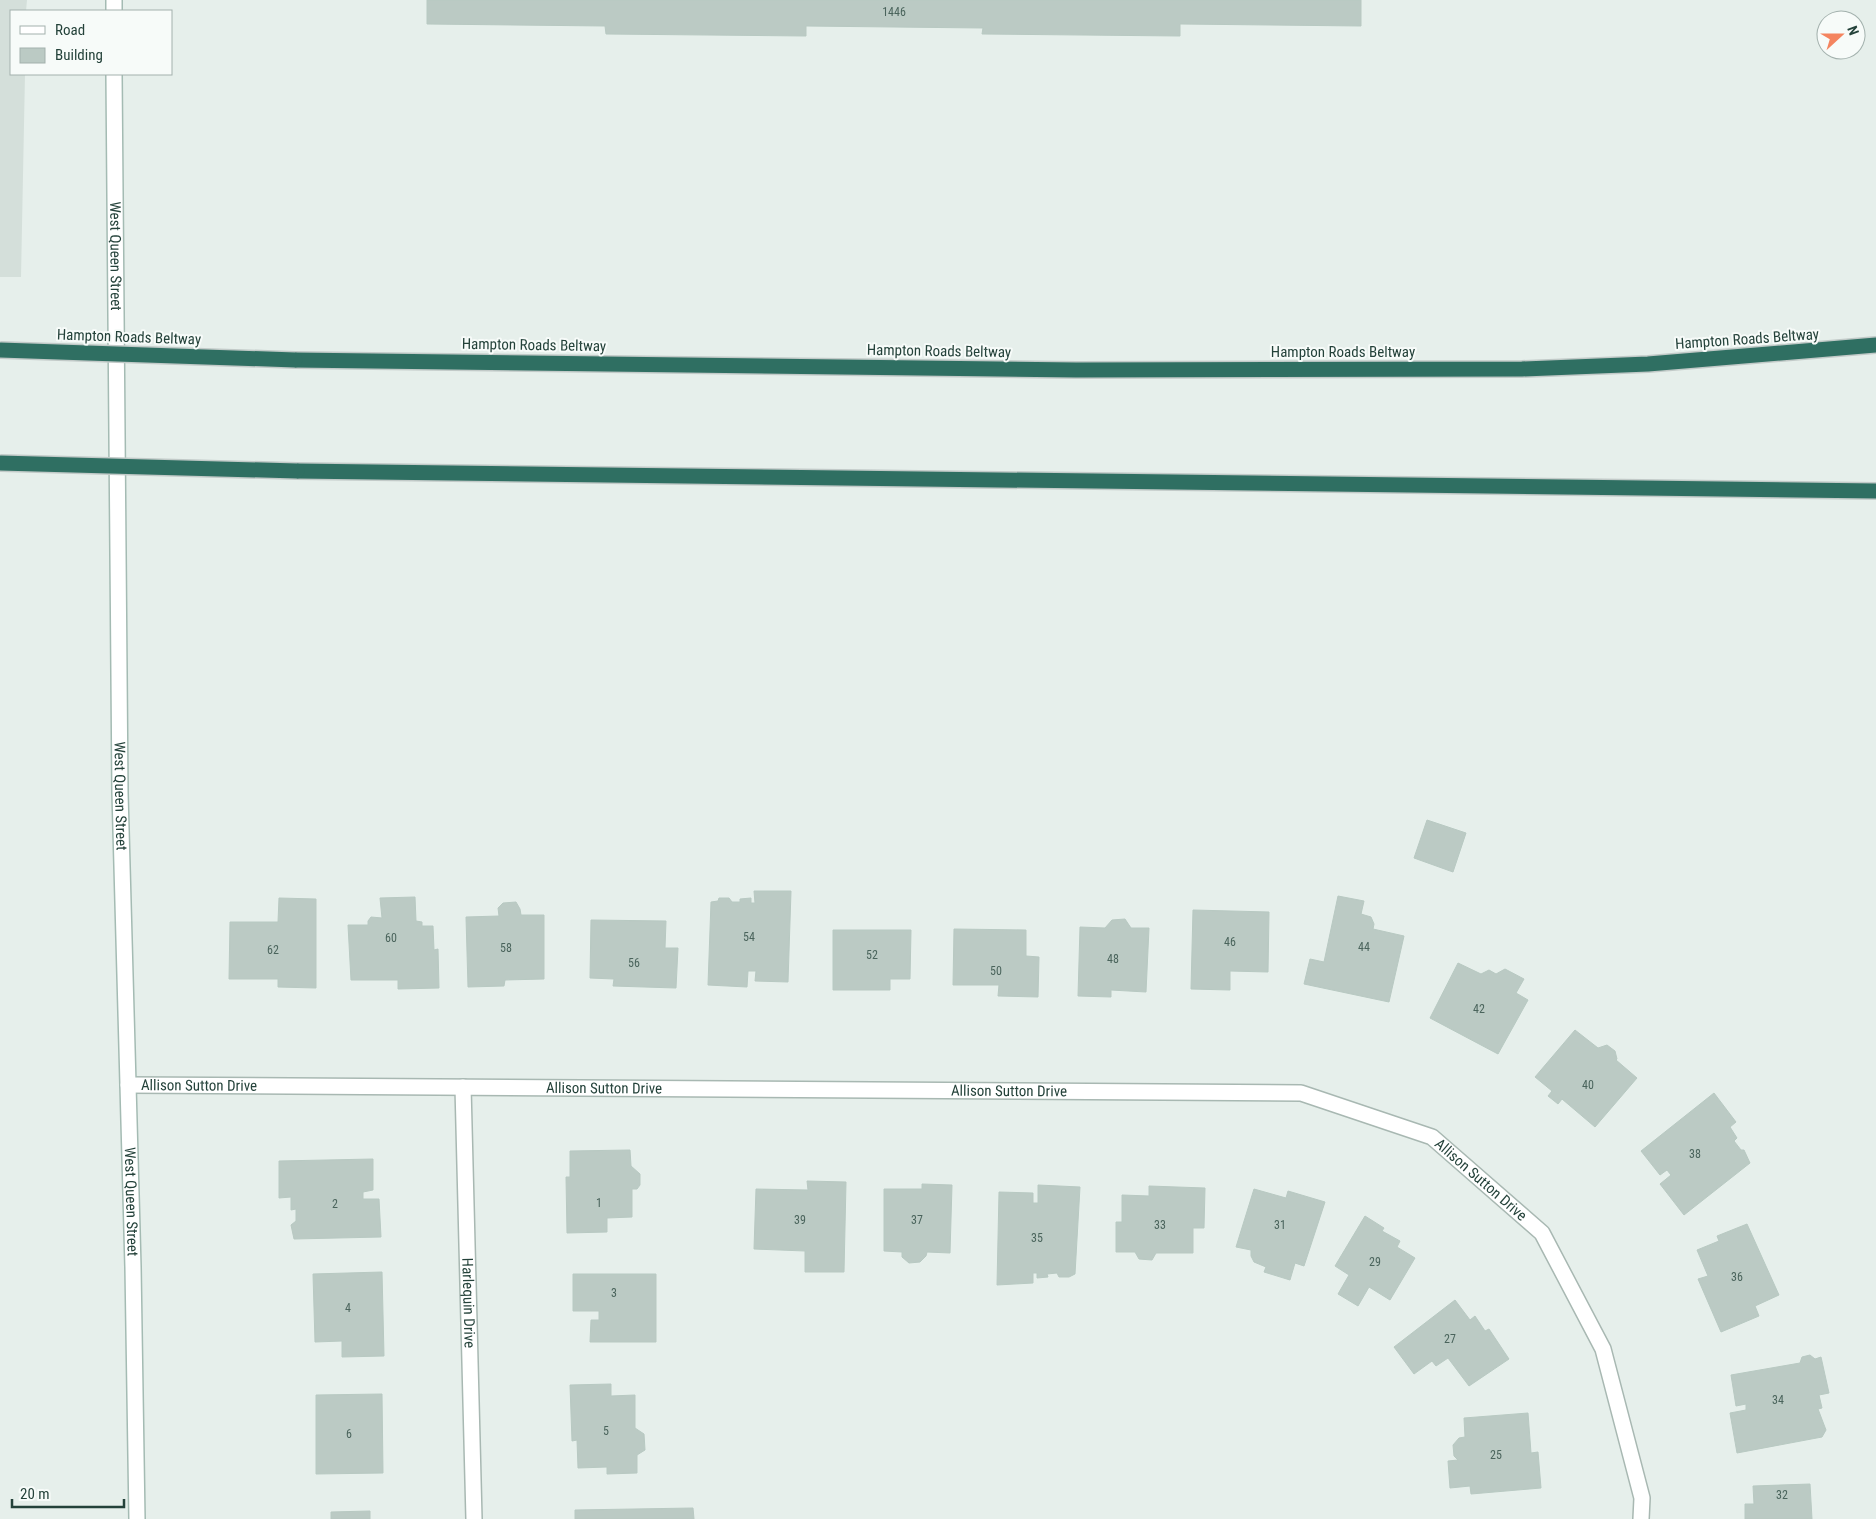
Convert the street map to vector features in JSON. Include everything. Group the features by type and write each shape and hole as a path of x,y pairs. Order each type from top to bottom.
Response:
{"highway":[{"name":"Hampton Roads Beltway","path":"0,350 295,360 1076,370 1512,370 1648,364 1876,345"},
{"path":"0,463 297,471 1876,491"}],"street":[{"name":"West Queen Street","path":"114,75 120,793 133,1267 137,1519"},
{"name":"Allison Sutton Drive","path":"128,1085 1301,1093 1432,1137 1542,1233 1603,1349 1642,1498 1641,1519"},
{"name":"Harlequin Drive","path":"463,1087 474,1519"}],"shaded area":[{"path":"0,0 27,0 26,10 10,10 10,75 25,75 21,277 0,277"}],"building":[{"path":"427,0 1361,0 1361,26 1180,24 1180,36 982,34 983,28 806,26 806,36 606,34 605,26 427,24"},
{"path":"1427,820 1466,833 1453,872 1414,858"},
{"path":"754,891 791,891 788,982 755,981 756,971 748,971 747,987 708,985 711,902 718,901 719,898 729,898 732,902 740,902 740,899 751,898 751,903 755,903"},
{"path":"1338,896 1364,901 1361,914 1371,917 1374,924 1373,929 1404,936 1389,1002 1304,984 1310,959 1324,962"},
{"path":"415,897 416,921 422,922 422,926 433,926 434,950 438,949 439,988 398,989 398,980 351,980 348,925 368,925 371,917 382,918 380,898"},
{"path":"279,898 316,899 316,988 278,987 278,979 229,979 230,922 278,922"},
{"path":"516,902 521,915 544,915 544,979 505,980 504,986 468,987 466,917 499,916 498,908 503,903"},
{"path":"1193,910 1269,912 1268,972 1230,971 1230,990 1191,989"},
{"path":"1125,919 1131,928 1149,928 1146,992 1111,990 1111,997 1078,996 1080,927 1105,928 1112,920"},
{"path":"591,920 666,921 665,948 678,948 676,988 613,986 614,979 590,978"},
{"path":"954,929 1026,930 1026,956 1039,957 1038,997 998,996 999,985 953,985"},
{"path":"833,930 911,930 910,979 890,979 890,990 833,990"},
{"path":"1458,963 1481,974 1489,970 1496,974 1505,969 1524,979 1516,993 1528,1000 1498,1054 1430,1018"},
{"path":"1575,1030 1598,1048 1607,1045 1615,1051 1616,1060 1637,1078 1595,1127 1562,1099 1558,1104 1548,1096 1552,1091 1535,1077"},
{"path":"1714,1093 1736,1122 1730,1127 1737,1138 1734,1141 1741,1150 1744,1150 1750,1163 1684,1215 1660,1184 1671,1175 1667,1170 1660,1175 1641,1151"},
{"path":"630,1150 631,1166 640,1174 640,1185 637,1189 632,1189 632,1217 607,1218 607,1232 567,1233 566,1177 570,1177 570,1151"},
{"path":"373,1159 373,1190 363,1192 363,1199 379,1199 381,1237 294,1239 291,1225 296,1221 296,1209 291,1210 291,1197 279,1198 279,1161"},
{"path":"807,1181 846,1182 844,1272 805,1272 805,1251 754,1249 756,1189 808,1190"},
{"path":"922,1184 952,1185 950,1253 927,1252 920,1262 909,1263 902,1257 902,1252 884,1251 884,1189 922,1189"},
{"path":"1038,1185 1080,1187 1075,1274 1069,1277 1059,1277 1057,1273 1047,1274 1048,1277 1037,1278 1037,1273 1033,1273 1033,1283 997,1285 999,1192 1033,1193 1033,1203 1038,1203"},
{"path":"1149,1186 1205,1188 1204,1228 1193,1228 1193,1253 1156,1253 1152,1260 1139,1259 1135,1252 1116,1252 1116,1222 1122,1222 1122,1195 1149,1196"},
{"path":"1254,1189 1286,1198 1288,1191 1325,1202 1304,1266 1295,1263 1290,1280 1264,1272 1266,1267 1254,1262 1251,1250 1236,1247"},
{"path":"1365,1216 1384,1228 1382,1231 1400,1241 1397,1247 1415,1258 1390,1300 1369,1287 1358,1306 1338,1294 1349,1275 1335,1266"},
{"path":"1747,1224 1779,1295 1755,1306 1759,1316 1721,1332 1698,1279 1708,1276 1697,1250 1719,1241 1717,1236"},
{"path":"382,1272 384,1356 342,1357 342,1341 315,1342 313,1274"},
{"path":"573,1274 656,1274 656,1342 590,1342 591,1320 599,1320 599,1311 573,1311"},
{"path":"1455,1300 1470,1320 1475,1316 1485,1331 1489,1329 1509,1359 1469,1386 1448,1358 1436,1366 1432,1361 1414,1374 1394,1347"},
{"path":"1810,1355 1815,1359 1821,1357 1829,1393 1819,1395 1822,1408 1818,1409 1826,1430 1822,1437 1737,1453 1730,1413 1746,1410 1746,1404 1736,1406 1731,1375 1800,1363 1802,1357"},
{"path":"611,1384 611,1396 635,1395 635,1428 644,1434 645,1450 637,1455 637,1473 607,1474 607,1467 578,1468 577,1440 572,1441 570,1385"},
{"path":"382,1394 383,1473 316,1474 316,1395"},
{"path":"1528,1413 1531,1453 1538,1452 1541,1488 1471,1494 1470,1486 1450,1488 1448,1461 1458,1460 1454,1456 1453,1445 1459,1438 1465,1437 1464,1418"},
{"path":"1810,1484 1812,1519 1745,1519 1745,1504 1754,1504 1753,1486"},
{"path":"693,1508 694,1519 575,1519 575,1510"},
{"path":"370,1511 370,1519 331,1519 331,1512"}]}
